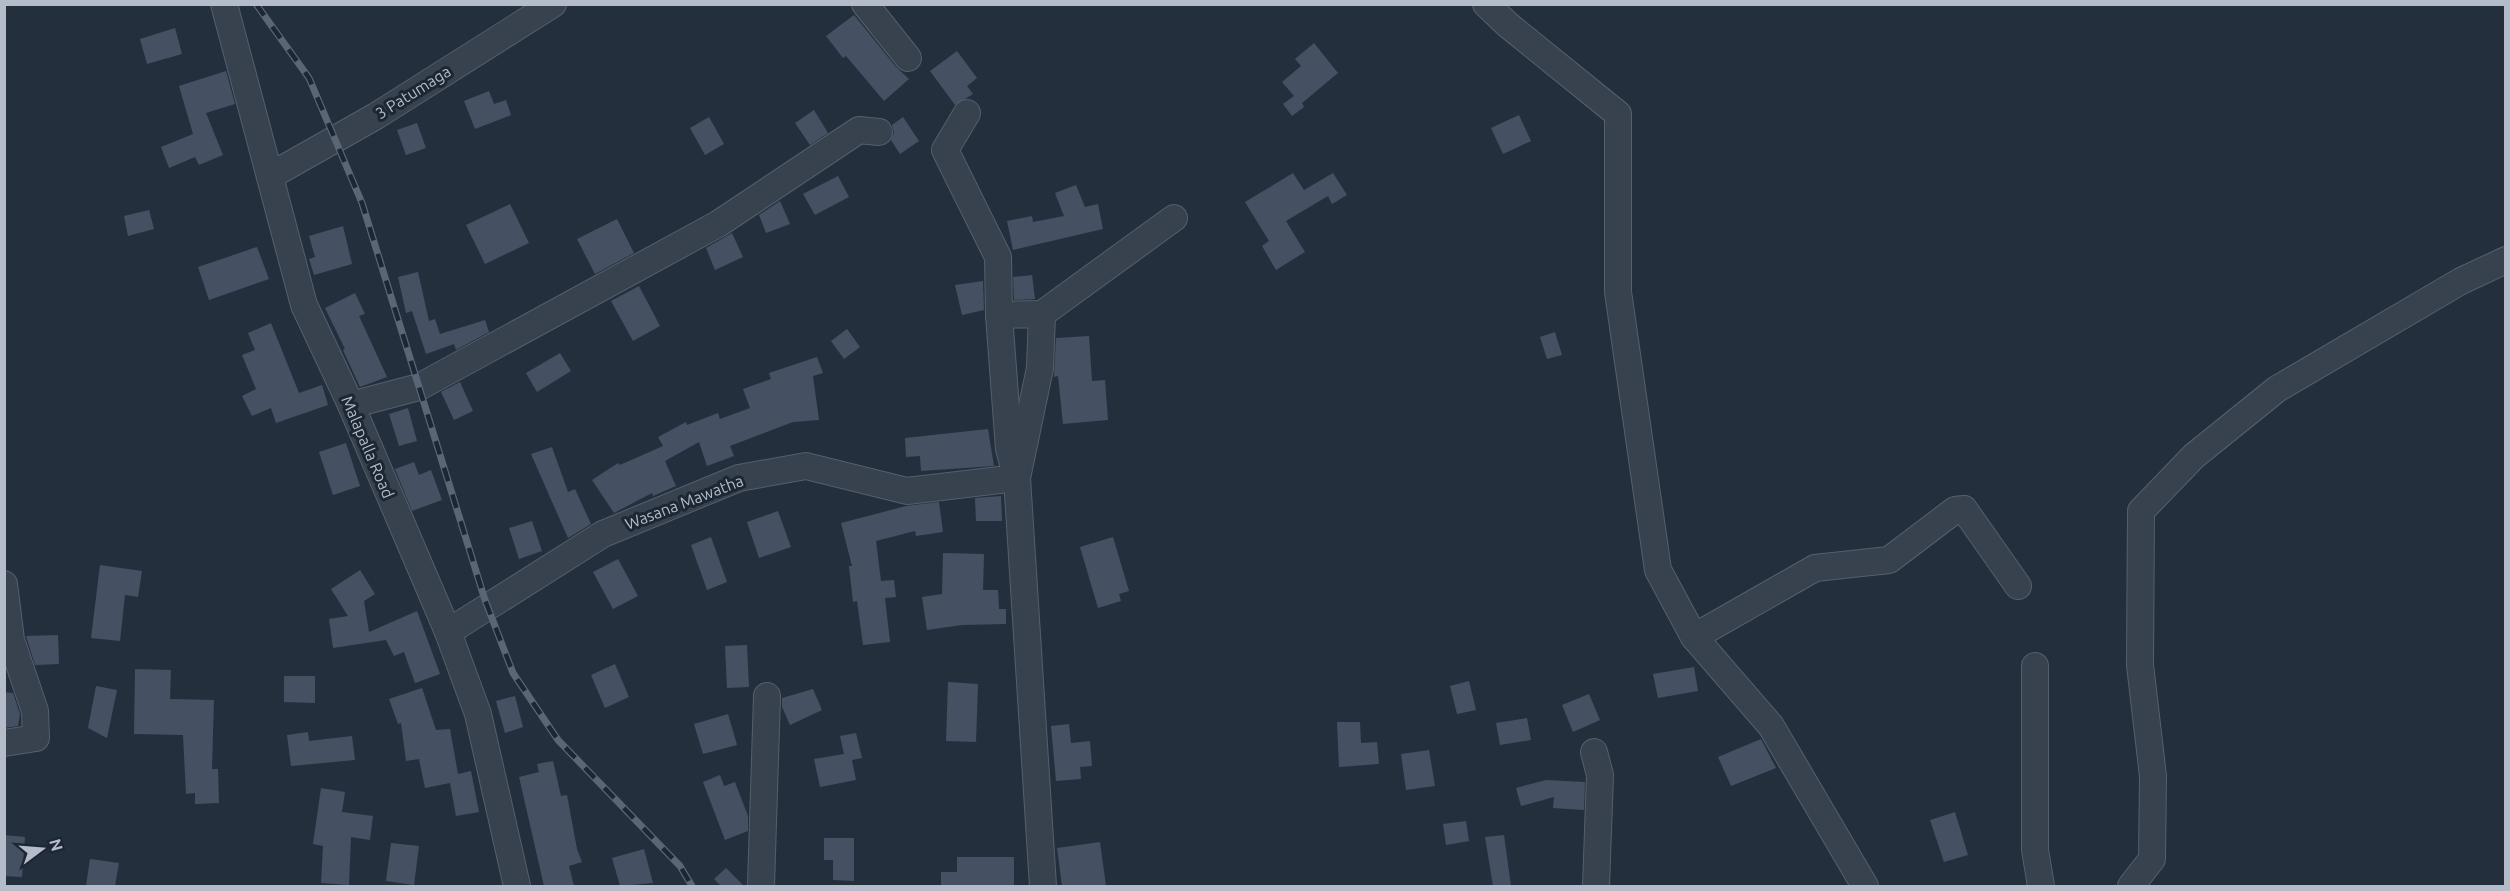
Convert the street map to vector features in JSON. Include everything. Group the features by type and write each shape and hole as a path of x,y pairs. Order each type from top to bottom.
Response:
{"street":[{"name":"Malapalla Road","path":"224,4 304,305 351,405 448,633 478,714 518,886"},
{"name":"3 Patumaga","path":"270,176 376,116 553,4"},
{"path":"865,4 908,58"},
{"path":"1486,4 1508,25 1618,114 1618,292 1658,570 1694,637 1771,726 1865,886"},
{"path":"967,113 945,150 998,257 999,315 1009,449 1017,478 1043,886"},
{"path":"351,405 419,387 718,224 859,130 879,132"},
{"path":"999,315 1042,314 1174,218"},
{"path":"2131,886 2152,859 2153,776 2140,665 2141,511 2194,456 2277,389 2461,281 2505,260"},
{"path":"1017,478 1040,368 1042,314"},
{"name":"Wasana Mawatha","path":"448,633 603,534 739,478 806,466 907,491 1017,478"},
{"path":"1694,637 1815,568 1889,560 1955,510 1964,509 2018,586"},
{"path":"4,584 12,640 35,711 36,738 4,743"},
{"path":"2035,666 2035,850 2041,886"},
{"path":"761,886 767,696"},
{"path":"1594,752 1600,775 1596,886"}],"building":[{"path":"854,15 896,67 909,79 884,101 846,56 843,58 826,36"},
{"path":"175,28 182,54 147,64 140,39"},
{"path":"1314,43 1338,73 1302,103 1304,107 1292,116 1283,104 1294,96 1282,82 1301,66 1295,59"},
{"path":"957,51 977,78 967,86 973,94 955,105 930,71"},
{"path":"226,71 235,104 206,113 223,155 199,165 195,157 169,168 161,147 193,134 179,86"},
{"path":"489,91 494,104 506,100 511,115 475,129 464,101"},
{"path":"814,110 828,133 810,145 795,123"},
{"path":"1519,115 1531,141 1503,154 1491,128"},
{"path":"709,117 724,144 705,155 690,128"},
{"path":"903,117 919,141 900,154 891,140 894,133 892,125"},
{"path":"417,123 426,148 406,155 397,130"},
{"path":"1293,173 1304,190 1333,173 1347,195 1332,204 1328,196 1286,221 1305,252 1276,270 1262,246 1269,241 1245,202"},
{"path":"838,176 849,197 815,215 803,194"},
{"path":"1076,185 1085,207 1098,204 1103,229 1013,250 1007,221 1032,216 1033,222 1064,216 1055,193"},
{"path":"780,201 790,224 766,233 759,215"},
{"path":"510,204 529,243 485,264 466,225"},
{"path":"149,210 154,229 128,236 124,216"},
{"path":"617,219 634,253 595,274 577,239"},
{"path":"343,226 352,264 314,275 309,259 315,257 309,236"},
{"path":"732,233 743,257 715,270 706,248"},
{"path":"257,247 269,279 209,300 198,267"},
{"path":"418,272 429,321 435,319 440,334 485,320 489,332 456,350 454,344 426,354 412,311 406,313 398,277"},
{"path":"1032,275 1035,299 1014,300 1013,277"},
{"path":"983,281 984,310 962,315 955,285"},
{"path":"639,286 660,326 633,341 611,301"},
{"path":"355,293 365,314 359,316 387,377 360,387 325,308"},
{"path":"271,323 299,393 322,385 328,405 276,423 271,408 252,416 242,396 256,389 242,355 255,350 248,333"},
{"path":"847,329 860,347 844,359 831,341"},
{"path":"1555,332 1562,355 1547,359 1540,337"},
{"path":"1089,336 1092,381 1105,380 1108,420 1063,424 1058,376 1054,377 1056,338"},
{"path":"560,353 571,371 537,392 526,373"},
{"path":"817,357 823,373 813,376 819,420 793,422 730,446 734,456 707,466 699,442 665,461 676,486 653,496 652,493 614,513 592,480 618,463 620,465 663,446 658,437 686,422 687,425 718,413 720,419 750,408 743,389 771,379 769,373"},
{"path":"460,382 473,411 454,420 441,392"},
{"path":"408,408 417,441 399,446 389,414"},
{"path":"988,429 994,466 921,471 920,456 906,457 905,438"},
{"path":"346,443 360,486 333,495 319,452"},
{"path":"552,447 568,492 575,489 591,524 568,538 531,454"},
{"path":"414,462 419,475 431,470 442,500 412,511 395,469"},
{"path":"1001,496 1002,521 976,521 975,498"},
{"path":"939,502 943,532 916,536 915,531 876,541 881,581 894,580 896,597 885,598 890,642 863,645 857,601 853,602 849,566 852,566 841,523 906,506"},
{"path":"778,511 791,547 759,558 747,522"},
{"path":"532,521 542,551 519,559 509,528"},
{"path":"711,537 727,582 707,590 691,545"},
{"path":"1113,537 1129,591 1119,594 1121,601 1098,608 1080,547"},
{"path":"943,553 984,554 983,590 998,590 999,609 1006,609 1006,624 962,625 927,630 922,597 942,594"},
{"path":"618,559 638,596 613,609 593,572"},
{"path":"100,565 142,571 138,597 125,595 120,641 91,638"},
{"path":"360,570 375,594 364,601 369,632 417,611 440,674 415,683 404,652 394,656 386,640 333,648 329,619 348,616 331,589"},
{"path":"58,635 59,664 35,665 26,636"},
{"path":"747,645 749,687 727,688 725,646"},
{"path":"615,664 629,697 605,708 591,675"},
{"path":"1694,667 1698,691 1658,698 1653,674"},
{"path":"135,669 171,670 170,699 214,700 212,769 218,769 219,803 195,804 195,793 186,794 183,735 134,734"},
{"path":"284,676 315,676 315,703 284,702"},
{"path":"1469,681 1476,710 1457,714 1450,686"},
{"path":"948,682 978,684 976,742 946,741"},
{"path":"96,686 117,690 107,738 88,728"},
{"path":"422,688 436,730 450,729 458,774 471,771 479,812 456,816 450,783 425,788 419,759 406,761 401,723 398,724 389,699"},
{"path":"813,689 822,710 790,725 782,707 782,698"},
{"path":"4,692 13,693 20,714 18,726 4,728"},
{"path":"1589,694 1600,720 1573,732 1562,705"},
{"path":"515,696 523,727 505,733 496,701"},
{"path":"728,714 737,745 703,754 694,724"},
{"path":"1527,718 1531,740 1500,745 1496,723"},
{"path":"1337,722 1360,722 1361,743 1377,742 1379,764 1339,767"},
{"path":"1069,724 1071,743 1090,741 1092,766 1080,767 1081,779 1056,781 1051,726"},
{"path":"308,732 309,741 352,736 355,760 291,766 287,735"},
{"path":"856,733 862,758 852,760 856,780 820,787 814,759 844,754 840,736"},
{"path":"1761,739 1776,768 1731,786 1718,757"},
{"path":"1429,750 1435,786 1406,790 1401,754"},
{"path":"553,761 561,796 567,795 577,849 582,862 569,866 574,886 544,886 519,777 539,772 537,764"},
{"path":"720,775 724,786 735,782 748,816 748,831 725,840 703,782"},
{"path":"1546,780 1585,782 1584,810 1553,808 1554,797 1521,806 1516,788"},
{"path":"321,788 345,792 342,812 373,816 370,840 351,837 349,885 321,883 323,846 313,844"},
{"path":"1955,812 1968,855 1944,862 1930,820"},
{"path":"1466,821 1469,841 1446,845 1443,824"},
{"path":"4,835 25,837 22,877 4,876"},
{"path":"1504,835 1511,886 1493,886 1485,837"},
{"path":"824,838 854,838 854,881 833,880 833,860 824,860"},
{"path":"1100,842 1106,886 1062,886 1057,848"},
{"path":"391,843 419,846 414,885 386,881"},
{"path":"644,849 653,883 620,886 612,858"},
{"path":"957,857 1014,857 1014,886 941,886 941,872 957,872"},
{"path":"90,859 119,863 115,886 86,886"},
{"path":"726,868 744,886 721,886 714,879"}],"railway":[{"path":"256,4 309,78 362,203 485,600 513,673 558,740 680,866 692,886"}]}
